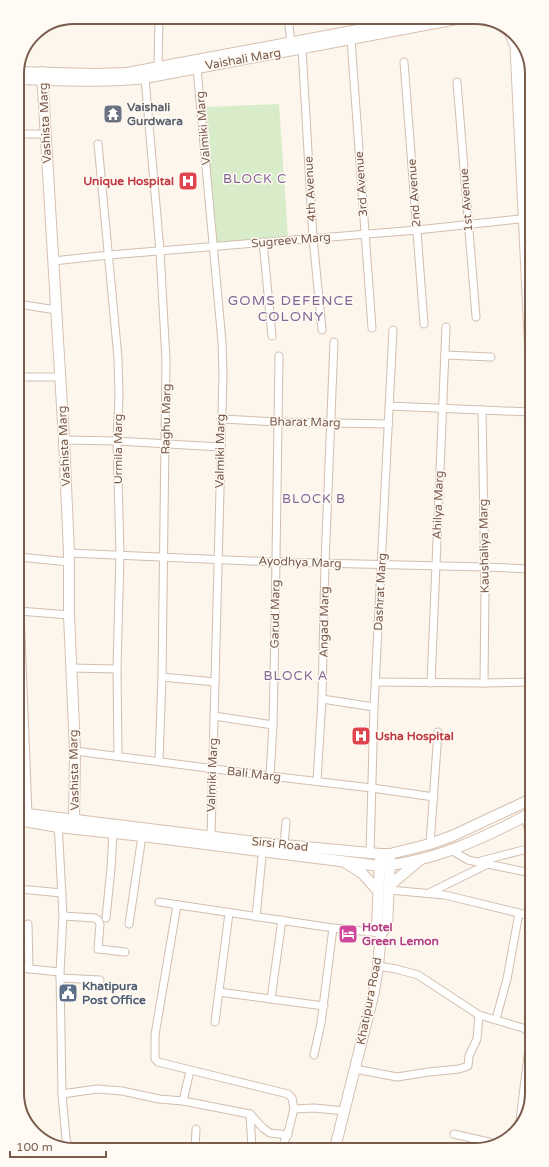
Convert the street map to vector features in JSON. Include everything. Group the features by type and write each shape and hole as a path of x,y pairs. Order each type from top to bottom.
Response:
{"street":[{"path":"159,24 159,72"},
{"name":"4th Avenue","path":"290,24 295,47 322,330"},
{"name":"Vaishali Marg","path":"295,47 396,24"},
{"name":"Vaishali Marg","path":"24,78 42,76 159,72 295,47 351,40 423,24"},
{"name":"3rd Avenue","path":"351,40 372,328"},
{"path":"520,52 525,190"},
{"path":"520,53 525,108"},
{"name":"2nd Avenue","path":"404,62 424,324"},
{"name":"Valmiki Marg","path":"197,64 214,246 222,342 223,374 211,836"},
{"name":"Vaishali Marg","path":"24,73 95,81 145,78 159,72"},
{"name":"Vashista Marg","path":"42,76 64,440 75,751 74,820"},
{"name":"Raghu Marg","path":"145,78 160,251 166,360 162,677 159,761"},
{"name":"1st Avenue","path":"457,82 476,317"},
{"path":"24,134 45,134"},
{"name":"Urmila Marg","path":"98,144 118,358 119,397 117,441 120,555 117,669 118,756"},
{"name":"Sugreev Marg","path":"53,261 214,246 417,230 525,219"},
{"path":"263,242 272,336"},
{"path":"24,305 56,310"},
{"name":"Ahilya Marg","path":"431,683 441,408 446,327"},
{"name":"Dashrat Marg","path":"375,854 372,788 374,707 393,330"},
{"name":"Angad Marg","path":"317,781 322,699 325,563 332,423 334,342"},
{"path":"445,355 490,357"},
{"name":"Garud Marg","path":"270,776 273,725 279,356"},
{"path":"24,377 61,377"},
{"path":"389,406 525,412"},
{"name":"Kaushaliya Marg","path":"482,410 484,683"},
{"name":"Bharat Marg","path":"221,419 278,422 389,424"},
{"path":"64,440 117,441 220,447"},
{"name":"Ayodhya Marg","path":"24,557 69,558 120,555 276,562 525,569"},
{"path":"24,611 69,615"},
{"path":"71,668 117,669"},
{"path":"162,677 215,682"},
{"path":"376,682 525,682"},
{"path":"322,699 374,707"},
{"path":"214,716 273,725"},
{"path":"430,844 438,732"},
{"name":"Bali Marg","path":"75,751 270,776 286,782 317,781 434,797"},
{"name":"Sirsi Road","path":"24,813 58,822 142,836 263,847 284,845 375,854 390,854 430,844 465,830 525,802"},
{"name":"Sirsi Road","path":"24,820 58,822 74,820 211,836 263,847 340,860 385,865 451,850 525,816"},
{"path":"58,822 63,916 60,975 62,1094 67,1142"},
{"path":"284,845 286,822"},
{"path":"106,918 113,832"},
{"path":"129,924 142,836"},
{"path":"256,916 263,847"},
{"path":"451,850 468,860 525,872"},
{"path":"478,862 525,850"},
{"path":"375,854 385,865 390,854"},
{"path":"386,889 421,858"},
{"path":"340,860 386,889 445,895 525,914"},
{"path":"428,894 488,864"},
{"name":"Khatipura Road","path":"336,1143 374,992 381,933 377,926 386,889 385,865"},
{"path":"24,889 62,893"},
{"path":"159,902 333,928 381,933"},
{"path":"177,905 155,1035 155,1058 158,1062 190,1071 288,1094 292,1098 294,1109 288,1135 284,1143"},
{"path":"215,1022 229,913"},
{"path":"496,1019 507,979 520,913"},
{"path":"63,916 95,918 100,924 98,949 125,952"},
{"path":"271,999 282,920"},
{"path":"28,924 29,969"},
{"path":"314,1055 324,1006 333,928"},
{"path":"378,966 418,975 479,1015 525,1029"},
{"path":"24,968 100,980"},
{"path":"219,992 324,1006"},
{"path":"355,1069 397,1077 459,1069 468,1066 469,1056 477,1039 479,1015"},
{"path":"183,1101 190,1071"},
{"path":"521,1112 525,1083"},
{"path":"62,1094 97,1089 122,1091 159,1099 183,1101 250,1114 270,1133 288,1135"},
{"path":"294,1109 314,1108 345,1111"},
{"path":"250,1114 252,1143"},
{"path":"195,1143 196,1129"},
{"path":"454,1134 483,1142"}],"green space":[{"path":"279,104 288,237 216,242 205,107"}],"place":[{"name":"Vaishali Gurdwara","path":"113,114"},
{"name":"Unique Hospital","path":"188,181"},
{"name":"Usha Hospital","path":"361,736"},
{"name":"Hotel Green Lemon","path":"348,934"},
{"name":"Khatipura Post Office","path":"68,993"}],"district":[{"name":"BLOCK C","path":"255,178"},
{"name":"GOMS DEFENCE COLONY","path":"291,308"},
{"name":"BLOCK B","path":"314,498"},
{"name":"BLOCK A","path":"296,675"}]}
